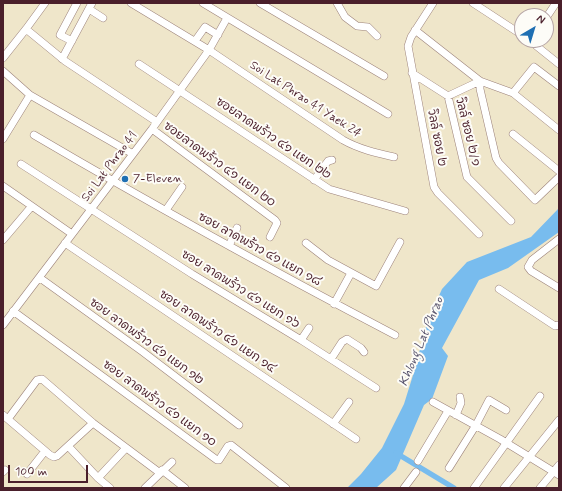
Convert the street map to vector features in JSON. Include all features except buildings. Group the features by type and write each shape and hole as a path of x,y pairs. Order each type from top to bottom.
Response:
{"street":[{"path":"3,58 45,3"},
{"path":"72,41 60,35 77,3"},
{"name":"Soi Lat Phrao 41 Yaek 24","path":"131,3 209,50 353,146 394,157"},
{"path":"203,3 388,114"},
{"path":"260,3 384,76"},
{"path":"337,3 345,17 358,26 368,27 377,36"},
{"name":"วิลล์ ซอย ๒","path":"433,3 409,42 408,46 412,73 436,190 479,234"},
{"path":"473,3 514,30"},
{"path":"62,59 90,6 103,18"},
{"path":"69,17 79,29"},
{"name":"Soi Lat Phrao 41","path":"3,325 152,130 209,50 227,18"},
{"path":"195,41 205,27 218,34"},
{"path":"26,29 62,59 157,122"},
{"path":"415,30 480,81 513,93 559,130"},
{"path":"540,48 559,64"},
{"name":"ซอยลาดพร้าว ๔๑ แยก ๒๒","path":"139,64 334,192 405,211"},
{"path":"513,93 534,67 559,86"},
{"path":"3,71 30,95 133,154"},
{"name":"วิลล์ ซอย ๒/๑","path":"412,73 448,96 467,177 511,221"},
{"path":"448,96 480,81"},
{"path":"480,81 480,89 496,158 499,164 535,200 559,177"},
{"path":"3,139 30,95"},
{"name":"ซอยลาดพร้าว ๔๑ แยก ๒๐","path":"152,130 275,220 277,223 270,237"},
{"name":"ซอย ลาดพร้าว ๔๑ แยก ๑๘","path":"34,134 113,181 229,246 334,304 395,335"},
{"path":"513,134 559,172"},
{"path":"314,180 328,161 332,160"},
{"name":"ซอย ลาดพร้าว ๔๑ แยก ๑๖","path":"21,164 192,274 301,340 376,388"},
{"path":"3,186 31,207 72,234"},
{"path":"166,210 182,187"},
{"path":"3,240 31,207"},
{"path":"229,246 237,228"},
{"path":"306,243 328,260 377,286 400,242"},
{"name":"ซอย ลาดพร้าว ๔๑ แยก ๑๔","path":"65,243 356,440"},
{"path":"557,243 530,262 528,267 531,272 559,288"},
{"path":"334,304 351,273"},
{"name":"ซอย ลาดพร้าว ๔๑ แยก ๑๒","path":"40,278 143,352 239,425"},
{"path":"499,289 555,326 559,325"},
{"name":"ซอย ลาดพร้าว ๔๑ แยก ๑๐","path":"13,311 218,460 228,446 231,445 286,488"},
{"path":"301,340 309,328"},
{"path":"331,359 342,342 347,338 364,352"},
{"path":"93,423 56,457 50,455 5,417 37,380 44,380 93,423 126,448 185,488"},
{"path":"474,488 540,396"},
{"path":"456,415 461,403 460,397"},
{"path":"449,468 476,425 489,400 506,410"},
{"path":"333,424 349,402"},
{"path":"433,402 476,425 556,473"},
{"path":"418,461 448,411"},
{"path":"504,488 559,420"},
{"path":"68,446 98,478 110,488"},
{"path":"98,478 126,448"},
{"path":"27,474 45,451"},
{"path":"146,488 172,462"},
{"path":"540,488 556,473 559,465"},
{"path":"404,488 416,472"}],"water":[{"name":"Khlong Lat Phrao","path":"559,208 559,232 508,268 479,280 442,348 448,356 432,399 424,405 396,470 376,488 347,488 361,474 382,448 404,404 427,323 442,289 467,262 531,237"}],"waterway":[{"path":"396,453 454,488"}],"place":[{"name":"7-Eleven","path":"125,179"}]}
